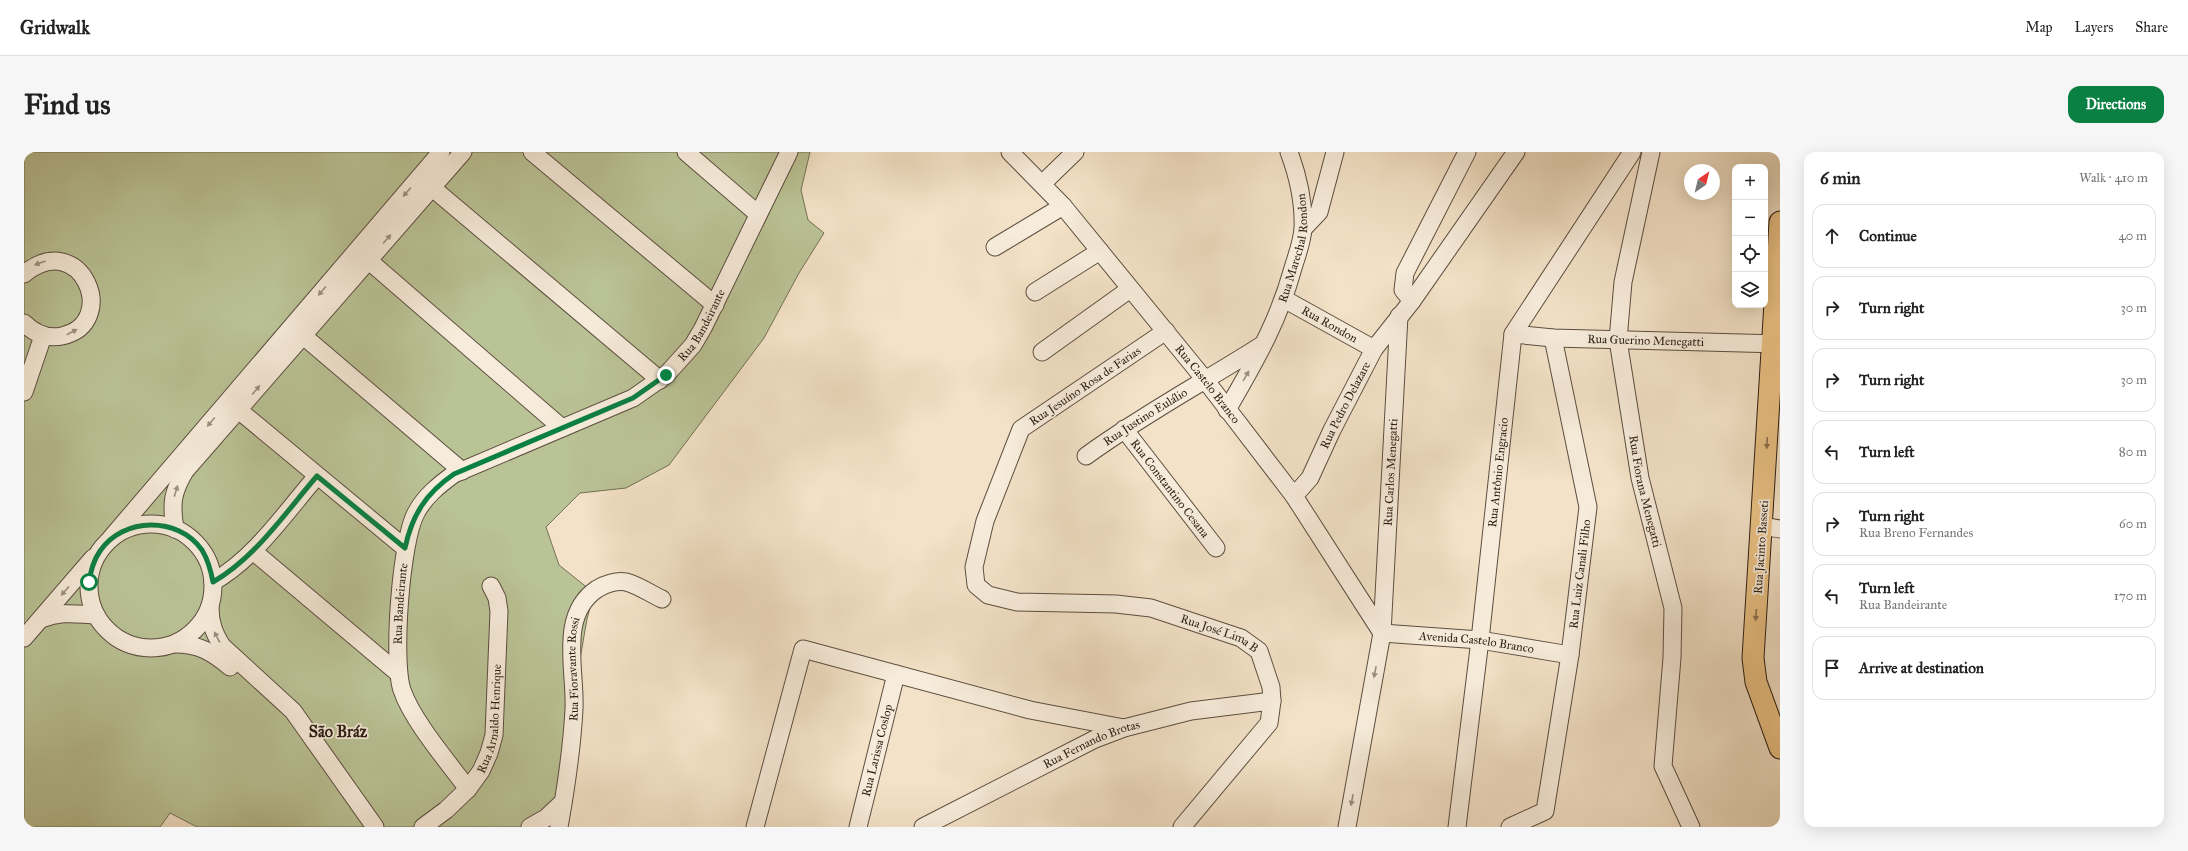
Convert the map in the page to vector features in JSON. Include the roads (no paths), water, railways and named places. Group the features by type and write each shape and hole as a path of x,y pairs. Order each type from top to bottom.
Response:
{"main road":[{"name":"Rua Jacinto Basseti","path":"1778,739 1756,682 1753,658 1771,527 1780,222"}],"street":[{"path":"426,182 441,152"},
{"path":"24,638 100,551 233,406 426,182 463,152"},
{"path":"532,152 715,305"},
{"path":"686,152 758,214"},
{"name":"Rua Bandeirante","path":"468,789 412,710 402,691 398,673 397,653 405,548 414,519 426,498 439,485 462,471 633,398 660,380 680,361 693,345 715,305 789,152"},
{"name":"Rua Castelo Branco","path":"1010,152 1043,183 1063,206 1206,381 1294,496 1382,634"},
{"path":"1043,183 1075,152"},
{"name":"Rua Marechal Rondon","path":"1227,410 1266,342 1284,300 1303,229 1297,175 1289,152"},
{"path":"1303,229 1319,212 1335,152"},
{"path":"1412,301 1403,290 1405,273 1466,152"},
{"path":"1399,316 1412,301 1516,152"},
{"name":"Rua Antônio Engracio","path":"1457,827 1480,640 1513,334 1632,152"},
{"name":"Rua Fiorana Menegatti","path":"1651,152 1623,282 1618,340 1640,478 1673,608 1672,658 1663,766 1691,827"},
{"path":"426,182 660,380"},
{"path":"995,247 1063,206"},
{"path":"1035,292 1100,251"},
{"path":"363,256 562,428"},
{"path":"24,274 34,265 46,261 59,261 71,265 81,272 88,283 92,295 91,307 86,319 78,328 68,335 56,337 43,336 31,330 24,323"},
{"path":"1042,352 1130,289"},
{"name":"Rua Rondon","path":"1284,300 1374,349"},
{"name":"Rua Pedro Delazare","path":"1294,496 1310,478 1332,430 1374,349 1399,316"},
{"name":"Rua Carlos Menegatti","path":"1346,827 1382,634 1399,316"},
{"path":"298,331 462,471"},
{"name":"Rua Jesuíno Rosa de Farias","path":"976,585 974,567 986,521 1021,429 1166,332"},
{"name":"Rua Guerino Menegatti","path":"1513,334 1553,338 1777,344"},
{"path":"24,392 43,336"},
{"name":"Rua Luiz Canali Filho","path":"1510,827 1545,811 1570,655 1588,507 1553,338"},
{"path":"1206,381 1266,342"},
{"name":"Rua Justino Eulálio","path":"1086,456 1124,429 1206,381"},
{"path":"233,406 405,548"},
{"path":"176,529 172,509 175,489 185,471 233,406"},
{"name":"Rua Constantino Cesana","path":"1124,429 1216,548"},
{"path":"213,582 241,564 317,476"},
{"path":"112,538 126,529 142,525 159,525 176,529 190,538 202,550 210,565 213,582 210,621 222,646 294,711 375,827"},
{"path":"100,551 92,566 89,582 90,599 96,615 105,628 117,638 130,645 145,648 160,648 175,644 189,644 215,654 276,707 286,719 360,827"},
{"path":"253,551 398,673"},
{"name":"Rua Fioravante Rossi","path":"559,827 573,720 575,692 571,642 577,616 583,603 592,593 602,586 614,582 626,582 662,599"},
{"name":"Rua José Lima B","path":"976,585 988,595 1017,602 1116,604 1151,608 1241,638 1259,651 1271,687 1272,701 1269,723 1182,827"},
{"name":"Rua Arnaldo Henrique","path":"423,827 446,810 468,789 481,771 494,735 499,611 497,598 491,586"},
{"path":"175,644 196,629 210,607"},
{"path":"41,619 55,614 70,612 96,615"},
{"name":"Avenida Castelo Branco","path":"1382,634 1480,640 1570,655"},
{"path":"755,827 803,649 1030,710 1124,728"},
{"name":"Rua Larissa Coslop","path":"858,827 896,674"},
{"name":"Rua Fernando Brotas","path":"923,827 1095,739 1124,728 1191,711 1272,701"},
{"path":"530,827 546,818 563,802"}],"district":[{"name":"São Bráz","path":"338,731"}]}
